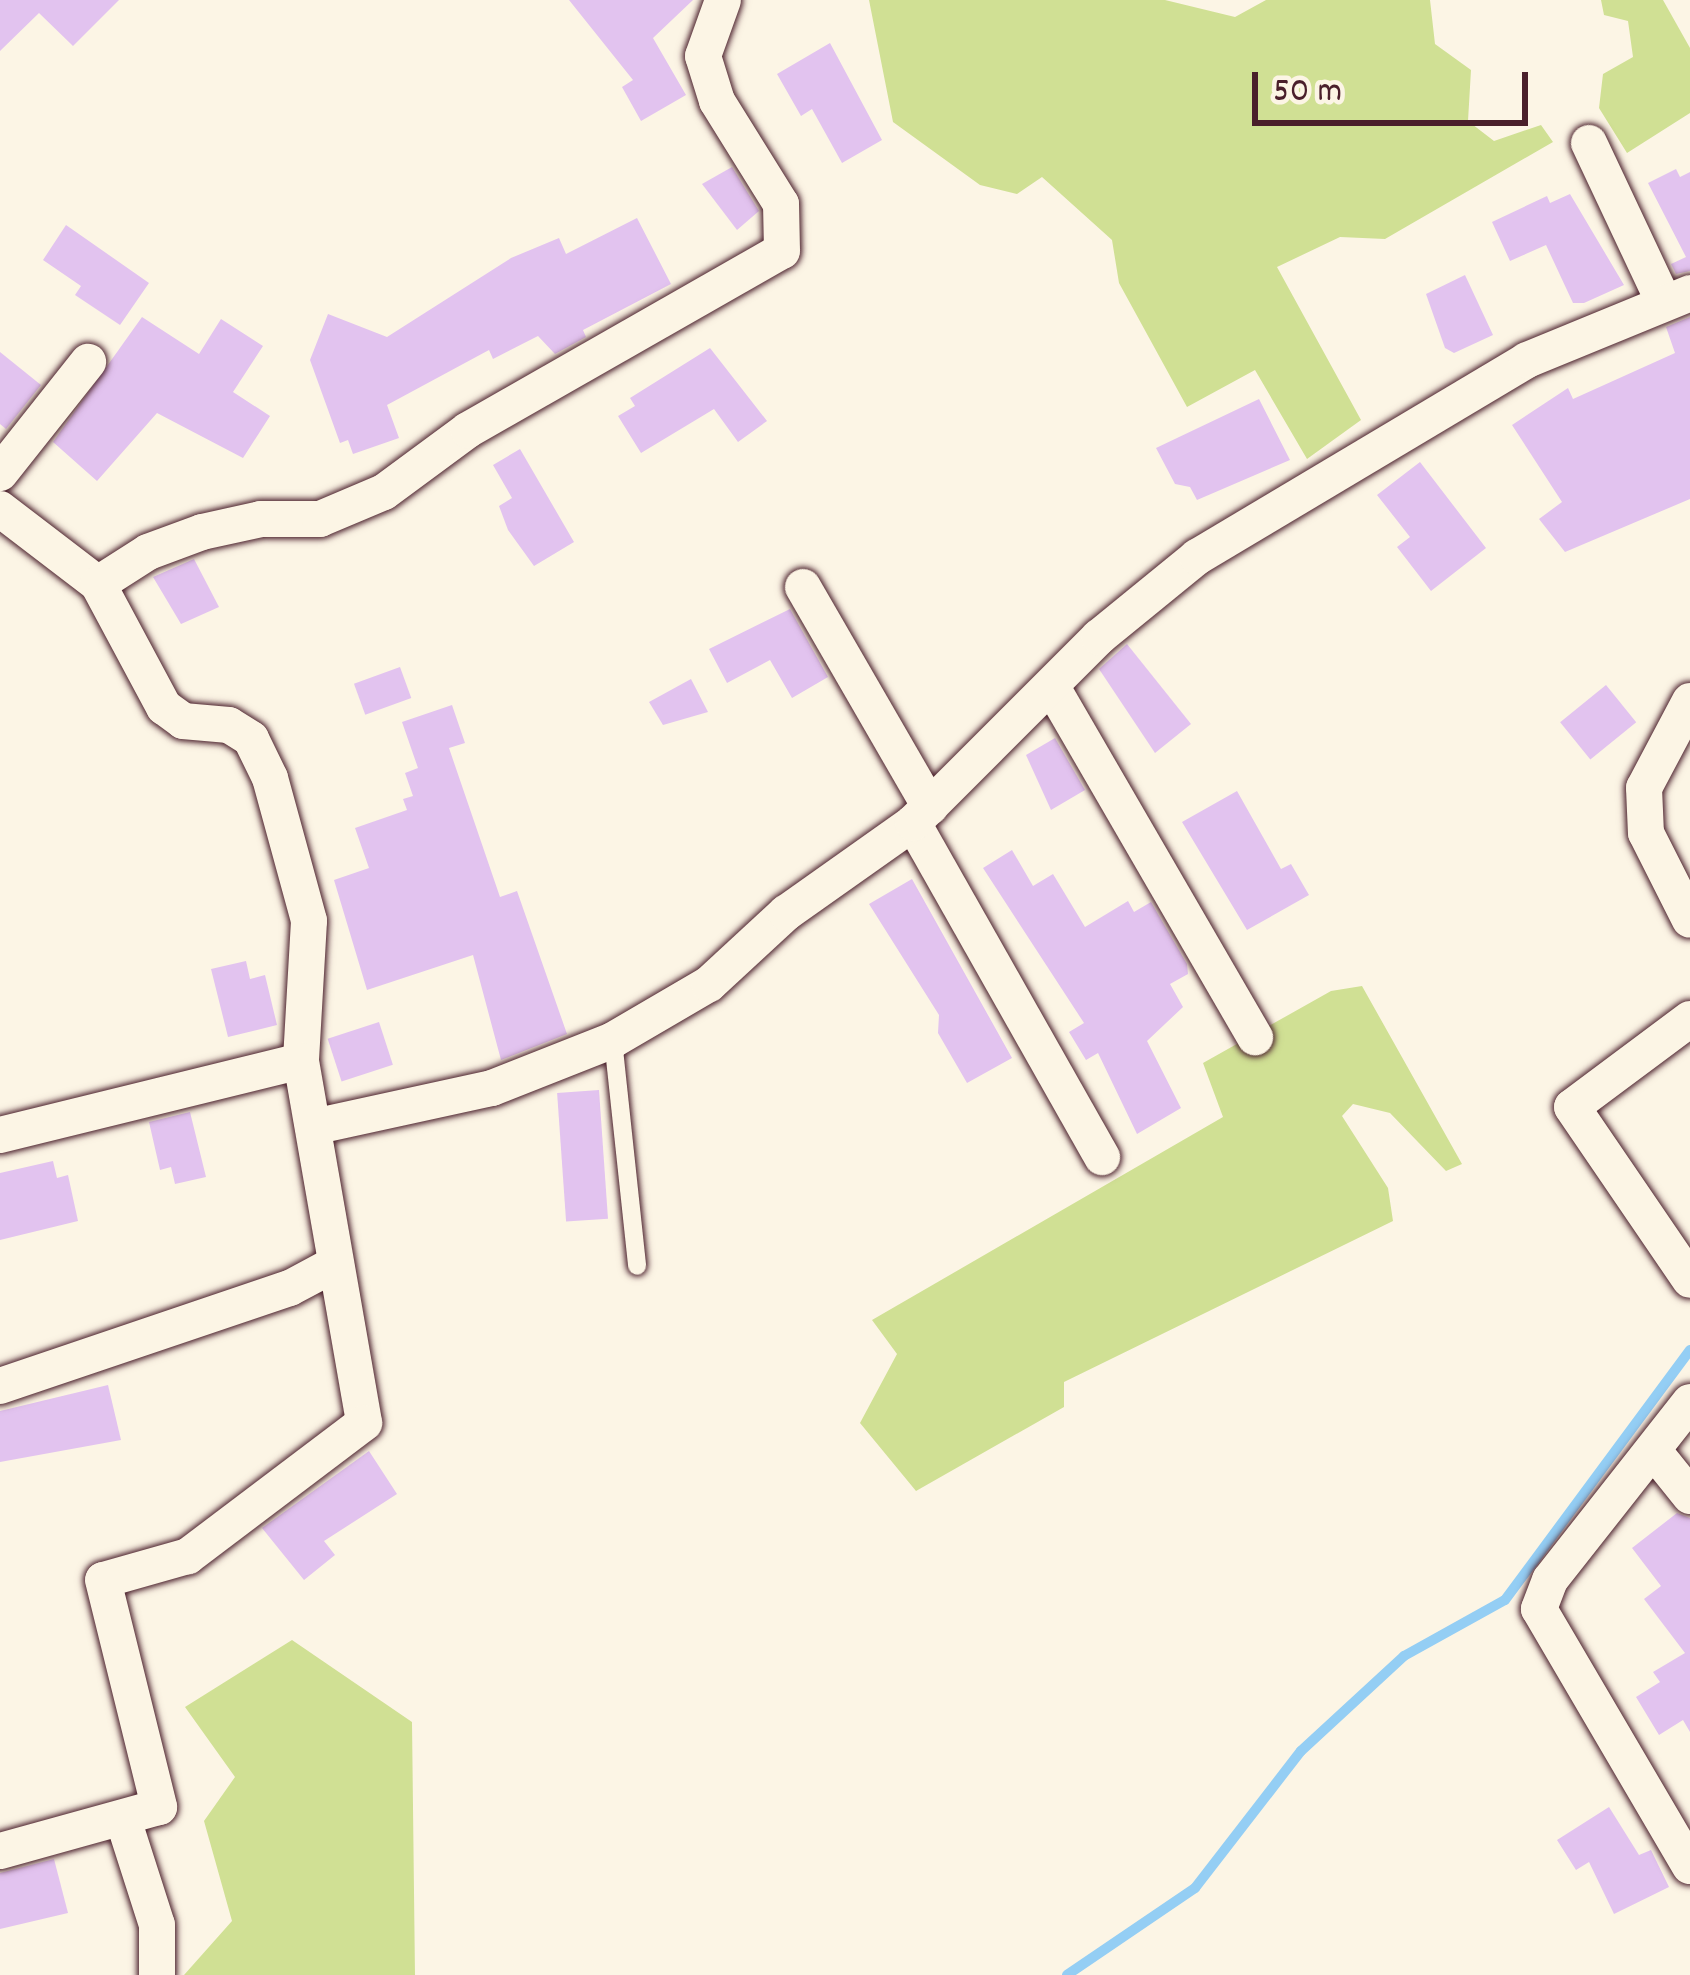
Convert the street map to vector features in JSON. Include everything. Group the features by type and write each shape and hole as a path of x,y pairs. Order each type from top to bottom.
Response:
{"street":[{"path":"98,584 148,552 202,532 261,519 320,519 384,492 468,430 782,251 782,204 717,101 703,56 723,0"},
{"path":"313,1127 492,1088 613,1040 709,984 786,913 922,815 1137,601 1197,557 1527,360 1677,297 1589,142"},
{"path":"0,473 88,362"},
{"path":"0,508 98,584 164,707 183,721 229,724 251,739 270,778 309,921 301,1061 332,1266 357,1369 359,1433 188,1556 103,1580 160,1807 0,1850"},
{"path":"803,587 1102,1157"},
{"path":"1052,687 1255,1036"},
{"path":"1690,701 1644,788 1646,833 1690,920"},
{"path":"1690,1019 1572,1107 1690,1280"},
{"path":"0,1135 301,1061"},
{"path":"0,1386 117,1351 332,1266"},
{"path":"1690,1402 1550,1580 1539,1609 1690,1866"},
{"path":"1653,1450 1690,1496"},
{"path":"123,1819 157,1925 157,1975"}],"lane":[{"path":"613,1040 637,1266"}],"green space":[{"path":"869,0 1165,0 1235,17 1266,0 1430,0 1435,44 1471,70 1468,121 1494,141 1541,125 1553,142 1385,239 1340,237 1277,267 1361,420 1307,459 1255,370 1187,407 1119,283 1112,240 1042,177 1017,194 980,185 893,122"},
{"path":"1601,0 1663,0 1690,48 1690,113 1627,153 1599,108 1603,74 1633,57 1628,21 1604,15"},
{"path":"1362,986 1462,1164 1446,1171 1390,1113 1353,1104 1342,1116 1388,1188 1393,1221 1064,1382 1064,1407 916,1491 860,1423 897,1354 872,1320 1223,1117 1203,1063 1331,991"},
{"path":"292,1640 412,1722 415,1975 184,1975 232,1921 204,1821 235,1777 185,1707"}],"building":[{"path":"0,0 119,0 73,46 39,13 0,51"},
{"path":"569,0 693,0 653,38 686,95 641,121 622,87 633,80"},
{"path":"830,43 882,140 842,163 812,109 801,116 777,74"},
{"path":"732,167 759,211 737,230 702,184"},
{"path":"1676,169 1680,177 1690,172 1690,271 1676,274 1671,264 1686,257 1648,183"},
{"path":"1570,194 1624,285 1584,303 1573,303 1546,245 1510,261 1492,222 1547,196 1550,203"},
{"path":"637,218 671,284 583,330 586,337 555,354 538,336 493,359 489,350 387,405 399,438 353,454 348,440 340,443 310,360 328,314 387,337 511,258 559,238 566,254"},
{"path":"66,225 149,283 120,325 75,295 81,286 43,260"},
{"path":"1465,275 1493,335 1454,353 1445,348 1426,294"},
{"path":"142,317 199,354 221,319 263,346 233,392 270,416 243,458 157,413 97,481 53,442"},
{"path":"1690,317 1690,499 1565,552 1539,519 1562,502 1512,425 1568,388 1573,399 1675,353 1666,327"},
{"path":"710,348 767,421 738,442 714,409 641,453 618,416 635,406 630,398"},
{"path":"0,352 41,385 6,429 0,424"},
{"path":"1259,399 1290,460 1197,500 1190,487 1175,484 1156,448"},
{"path":"520,449 574,542 534,566 508,530 499,506 512,498 493,465"},
{"path":"1420,462 1486,548 1431,591 1397,547 1410,537 1377,495"},
{"path":"194,559 219,607 181,624 153,577"},
{"path":"790,609 828,677 792,698 770,660 727,683 709,649"},
{"path":"1127,644 1191,724 1155,753 1099,669"},
{"path":"400,667 411,698 365,715 354,684"},
{"path":"691,679 708,712 663,725 649,702"},
{"path":"1606,685 1636,722 1590,759 1560,722"},
{"path":"452,705 465,743 449,748 500,897 517,891 567,1034 501,1060 473,955 367,990 334,880 369,868 355,828 407,810 403,799 413,796 405,773 418,768 402,722"},
{"path":"1055,738 1085,790 1051,810 1026,755"},
{"path":"1237,791 1281,869 1291,864 1309,895 1247,930 1182,822"},
{"path":"1012,850 1033,886 1053,874 1085,927 1128,901 1134,912 1151,902 1187,964 1188,974 1170,984 1183,1007 1147,1041 1181,1108 1137,1134 1098,1053 1086,1060 1069,1032 1084,1023 983,868"},
{"path":"912,879 1012,1058 967,1083 938,1033 939,1015 869,904"},
{"path":"246,961 250,979 265,975 277,1025 228,1037 211,969"},
{"path":"379,1022 393,1065 342,1081 328,1039"},
{"path":"599,1090 608,1219 566,1222 557,1093"},
{"path":"190,1112 206,1177 175,1184 171,1167 160,1170 149,1122"},
{"path":"53,1161 57,1178 68,1175 78,1221 0,1240 0,1173"},
{"path":"108,1385 121,1440 0,1462 0,1411"},
{"path":"369,1451 397,1494 324,1541 335,1555 304,1580 262,1528"},
{"path":"1677,1513 1690,1518 1690,1732 1683,1720 1659,1735 1636,1697 1660,1682 1653,1672 1685,1653 1644,1599 1661,1586 1632,1548"},
{"path":"1609,1807 1639,1855 1651,1850 1669,1887 1614,1914 1589,1862 1576,1870 1557,1840"},
{"path":"54,1859 68,1913 0,1929 0,1873"}],"waterway":[{"path":"1067,1975 1195,1888 1301,1751 1404,1656 1505,1600 1690,1350"}]}
